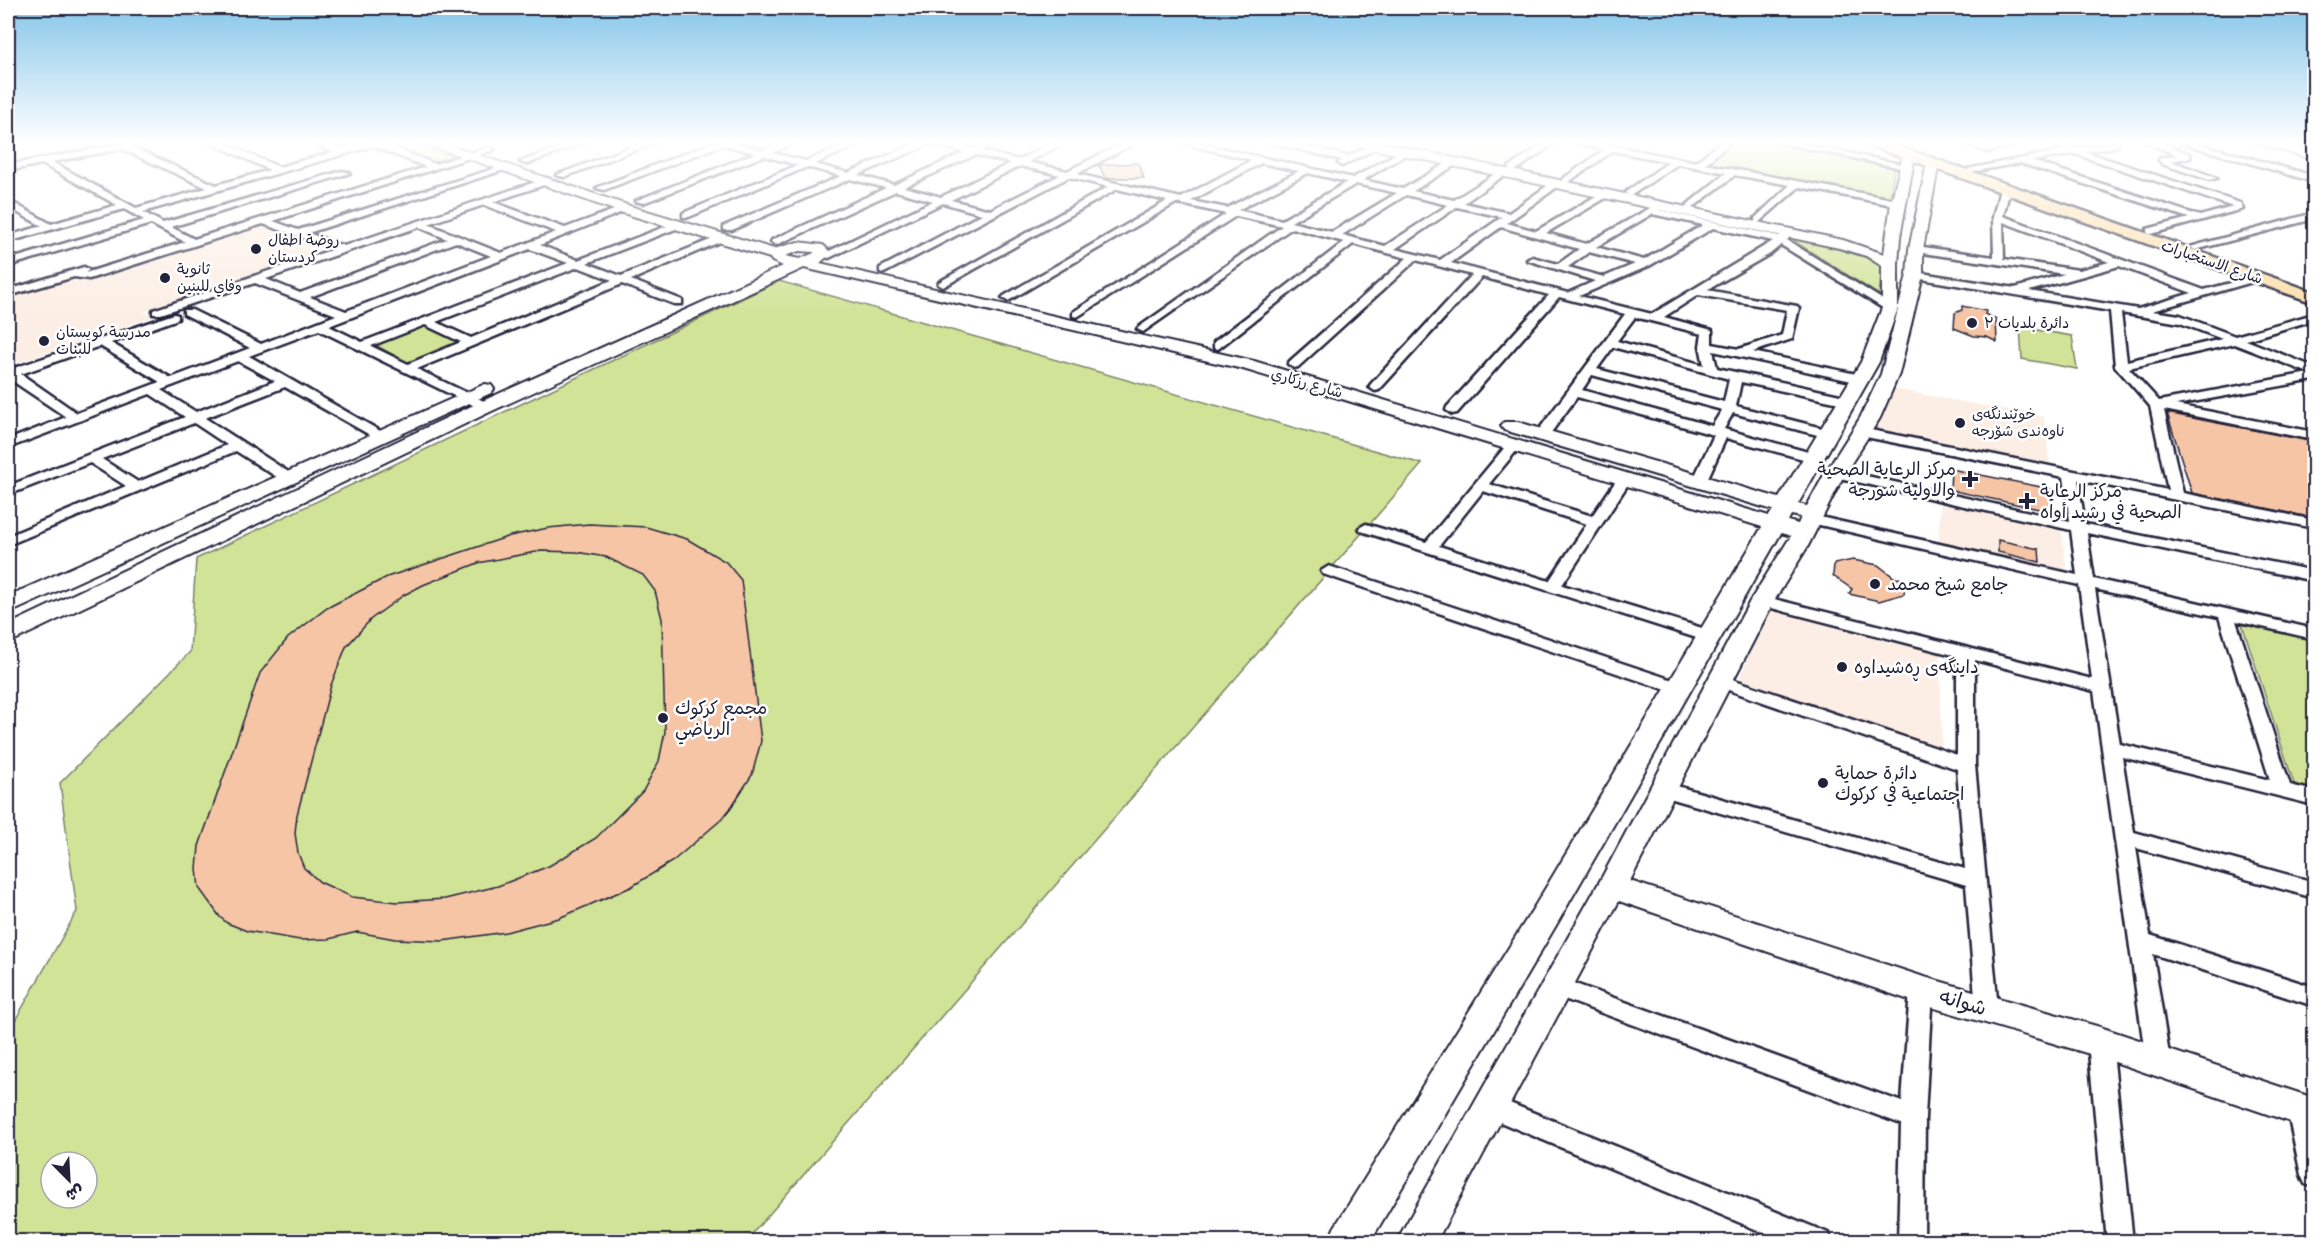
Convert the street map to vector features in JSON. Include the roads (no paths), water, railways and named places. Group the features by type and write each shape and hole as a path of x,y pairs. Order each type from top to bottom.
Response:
{"main road":[{"name":"شارع الاستخبارات","path":"2041,200 2112,223 2151,231 2314,289"},
{"name":"شارع الاستخبارات","path":"2053,200 2314,298"}],"street":[{"path":"115,200 189,241"},
{"path":"135,211 172,200"},
{"path":"163,226 251,200"},
{"path":"8,293 330,200"},
{"path":"299,233 403,200"},
{"path":"170,318 157,312 489,200"},
{"path":"605,200 625,209 682,220 726,233 777,252"},
{"path":"361,346 578,263 726,200"},
{"path":"406,369 621,280 797,200"},
{"path":"8,634 485,407 754,272 777,252 872,200"},
{"path":"754,272 808,269 939,200"},
{"path":"941,200 991,213"},
{"path":"884,270 1015,200"},
{"path":"943,284 1091,200"},
{"path":"1175,200 1286,224 1708,332 1706,346 1711,370"},
{"path":"1077,314 1232,211 1252,200"},
{"path":"1143,329 1286,224 1323,200"},
{"path":"1334,236 1392,200"},
{"path":"1438,200 1511,216"},
{"path":"1386,250 1461,200"},
{"path":"1442,264 1535,200"},
{"path":"1538,234 1595,200"},
{"path":"1628,200 1712,224 1785,236 1845,242 1872,242 1893,237"},
{"path":"1664,200 1758,220 1845,242 1890,264"},
{"path":"1691,206 1698,200"},
{"path":"1758,220 1779,200"},
{"path":"1414,1242 1612,886 1761,601 1810,523 1829,434 1880,341 1890,308 1890,264 1898,203 1884,200"},
{"path":"1348,1242 1547,913 1781,513 1824,466 1861,432 1870,418 1890,374 1916,275 1913,200"},
{"path":"1999,261 1998,217 2002,200"},
{"path":"2144,200 2202,219"},
{"path":"2151,231 2238,209 2237,205 2223,200"},
{"path":"640,201 682,220"},
{"path":"1008,298 1178,201"},
{"path":"484,202 565,232"},
{"path":"8,203 50,227"},
{"path":"8,239 125,206"},
{"path":"1561,267 1587,248 1656,208 1785,236 1890,308"},
{"path":"8,444 625,209"},
{"path":"2195,247 2314,216"},
{"path":"1998,217 2204,294"},
{"path":"8,263 152,221"},
{"path":"263,221 344,249"},
{"path":"419,224 500,256"},
{"path":"1501,224 1645,264"},
{"path":"1452,410 1563,294 1606,281 1645,264 1712,224"},
{"path":"726,233 749,246 777,252"},
{"path":"1656,317 1785,236"},
{"path":"299,297 455,239"},
{"path":"1218,345 1351,241"},
{"path":"530,245 678,303"},
{"path":"749,246 757,256 754,272"},
{"path":"1999,246 2061,271"},
{"path":"1916,249 2077,273"},
{"name":"شارع رزكاري","path":"777,252 788,263 798,255 830,259 1218,345 1254,360 1294,364 1728,490 1781,513"},
{"path":"8,605 678,303 798,255"},
{"path":"1294,364 1414,257"},
{"name":"شارع رزكاري","path":"830,259 1254,360 1515,444 1743,513 1763,523 1781,513"},
{"path":"1532,260 1606,281"},
{"path":"2014,292 2120,262"},
{"path":"1375,387 1479,274"},
{"path":"1916,275 2185,320"},
{"path":"2135,312 2261,278"},
{"path":"256,279 345,315"},
{"path":"10,374 268,284"},
{"path":"1696,291 1793,308 1788,337 1743,352"},
{"path":"2115,308 2121,366 2156,405 2176,494"},
{"path":"2153,308 2314,371"},
{"path":"189,312 260,348"},
{"path":"1542,435 1633,312"},
{"path":"2121,366 2234,340 2314,317"},
{"path":"425,321 471,342"},
{"path":"319,325 485,407"},
{"path":"101,342 170,382"},
{"path":"1610,344 1736,377 1855,390"},
{"path":"1706,346 1743,352 1855,390"},
{"path":"239,356 382,436"},
{"path":"1590,371 1829,434"},
{"path":"10,374 76,417"},
{"path":"2156,405 2314,376"},
{"path":"1699,482 1729,408 1736,377"},
{"path":"8,491 285,382"},
{"path":"151,389 288,478"},
{"path":"1574,392 1719,432 1824,466 2078,527 2314,576"},
{"path":"2156,405 2314,436"},
{"path":"1861,432 2176,494 2314,524"},
{"path":"1429,548 1515,444"},
{"path":"8,541 238,445"},
{"path":"91,458 137,487"},
{"path":"2070,473 2158,1061"},
{"path":"1553,587 1626,478"},
{"path":"1481,486 1596,522"},
{"path":"1728,490 1775,496 1788,492 1781,513 1775,533 1794,539 1810,523 1814,502 1798,499 1781,513"},
{"path":"1810,523 2086,581 2314,634"},
{"path":"1366,528 1709,636"},
{"path":"1329,571 1679,688"},
{"path":"1761,601 2102,687"},
{"path":"2226,615 2282,789"},
{"path":"1966,654 1966,765 1987,1009"},
{"path":"1720,681 1966,765"},
{"path":"2111,748 2314,798"},
{"path":"1663,789 1975,880"},
{"path":"2124,837 2314,890"},
{"name":"شوانە","path":"1612,886 1921,990 2100,1042 2307,1112"},
{"path":"2140,941 2314,996"},
{"path":"1556,986 1913,1117"},
{"path":"1911,1242 1913,1117 1921,990"},
{"path":"2100,1042 2120,1242"},
{"path":"1490,1106 1819,1242"},
{"path":"2307,1112 2314,1175"}],"place":[{"name":"روضة اطفال كردستان","path":"256,249"},
{"name":"ثانوية وفاي للبنين","path":"165,278"},
{"name":"دائرة بلديات ٣","path":"1972,323"},
{"name":"مدرسة كويستان للبنات","path":"44,341"},
{"name":"خوێندنگەی ناوەندی شۆرجە","path":"1960,423"},
{"name":"مركز الرعاية الصحية والاولية شورجة","path":"1970,479"},
{"name":"مركز الرعاية الصحية في رشيد أواه","path":"2027,501"},
{"name":"جامع شيخ محمد","path":"1875,584"},
{"name":"داینگەی ڕەشیداوە","path":"1842,667"},
{"name":"مجمع كركوك الرياضي","path":"663,718"},
{"name":"دائرة حماية اجتماعية في كركوك","path":"1823,783"}]}
